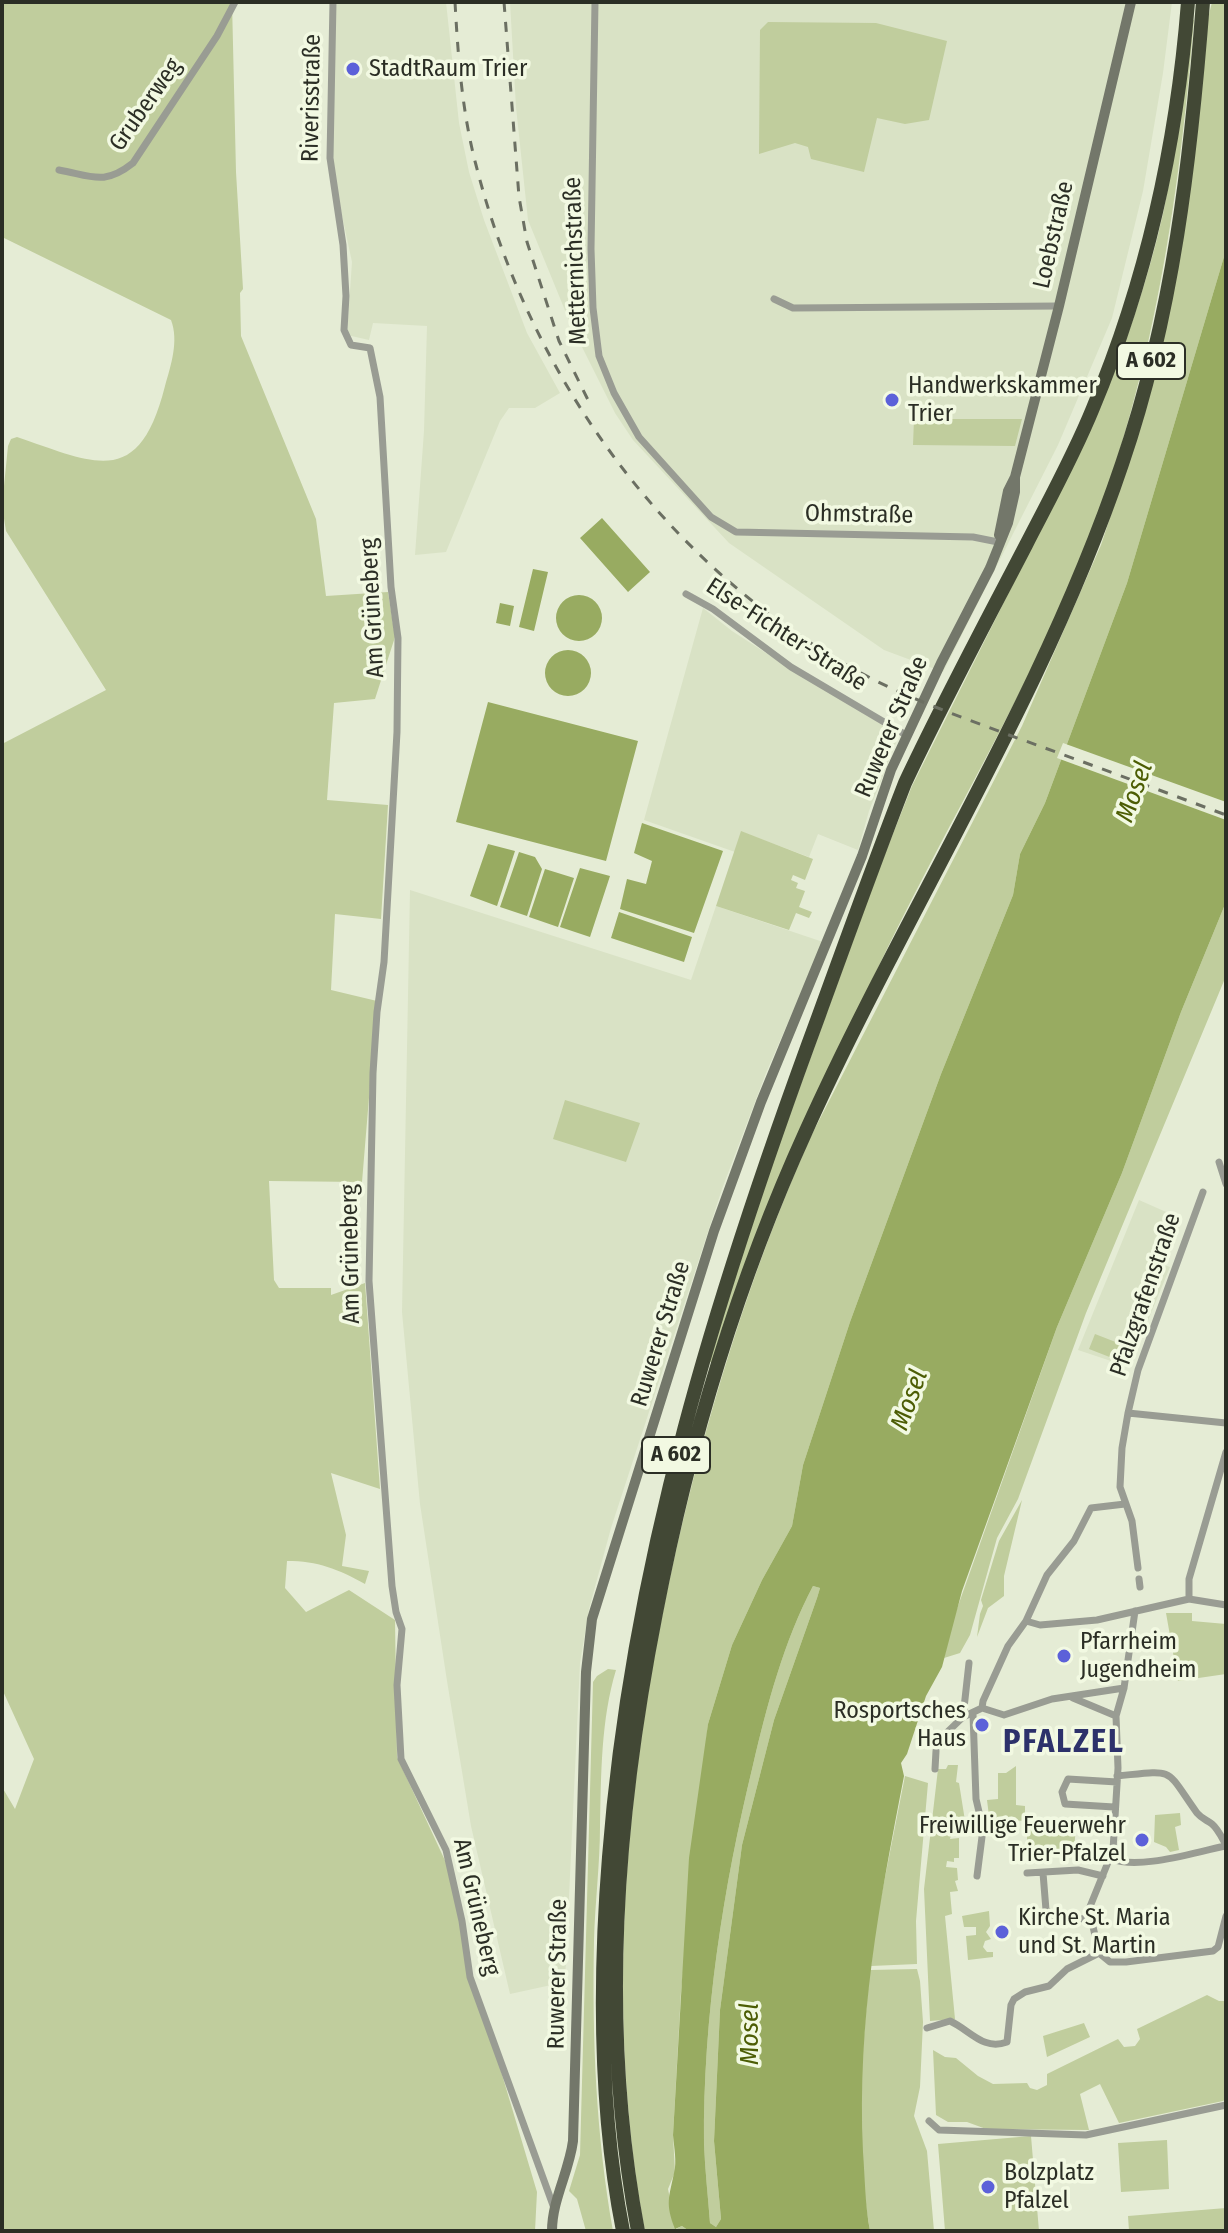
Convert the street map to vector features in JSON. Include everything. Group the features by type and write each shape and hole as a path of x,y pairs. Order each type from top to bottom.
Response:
{"highway":[{"name":"A 602","path":"623,2231 607,2112 603,2035 605,1904 624,1717 648,1580 680,1439 750,1206 900,796 936,717 1071,457 1126,321 1161,193 1177,104 1188,2"},
{"name":"A 602","path":"638,2231 621,2114 616,2034 618,1903 627,1800 646,1663 667,1555 694,1446 742,1291 806,1130 895,949 1030,690 1079,582 1124,460 1150,365 1184,199 1203,2"}],"main road":[{"name":"Loebstraße","path":"998,542 1005,502 1015,477 1059,306 1131,2"},
{"name":"Ruwerer Straße","path":"552,2231 554,2208 568,2168 573,2141 585,1681 592,1619 724,1203 761,1102 862,856 891,770 990,568 998,542"}],"street":[{"name":"Gruberweg","path":"59,170 105,179 118,175 133,163 217,36 235,2"},
{"name":"Riverisstraße","path":"333,2 330,158 341,216 346,289"},
{"name":"Metternichstraße","path":"595,2 591,254 599,356 620,406 639,437 720,524"},
{"name":"Am Grüneberg","path":"346,289 344,318 347,340 351,345 370,348 380,397 391,587 398,638 397,732 384,962 373,1073 369,1281 392,1586 402,1629 397,1685 401,1759 446,1850 462,1921 470,1977 554,2208"},
{"path":"774,299 793,308 1059,306"},
{"name":"Ohmstraße","path":"720,524 742,534 973,537 998,542"},
{"name":"Else-Fichter-Straße","path":"686,594 713,609 791,667 906,735"},
{"path":"1219,1162 1226,1184"},
{"name":"Pfalzgrafenstraße","path":"1138,1568 1132,1521 1120,1487 1128,1413 1138,1370 1203,1192"},
{"name":"Pfalzgrafenstraße","path":"1128,1413 1226,1423"},
{"path":"1189,1599 1189,1579 1226,1452"},
{"path":"938,1741 963,1717 982,1708 1008,1646 1026,1621 1047,1575 1074,1541 1091,1508 1125,1504"},
{"path":"1026,1621 1040,1625 1097,1620 1189,1599 1226,1605"},
{"path":"1135,1611 1124,1688 1116,1716 1117,1779 1111,1859 1091,1902 1090,1918 1099,1953 1110,1962 1126,1962 1213,1951 1218,1947 1226,1916"},
{"path":"963,1717 969,1663"},
{"path":"982,1708 1004,1715 1052,1699 1124,1688"},
{"path":"1071,1697 1116,1716"},
{"path":"973,1714 976,1799 983,1829 977,1876"},
{"path":"935,1769 936,1751"},
{"path":"1111,1859 1121,1862 1150,1861 1226,1846 1213,1825 1199,1815 1179,1784 1163,1772 1117,1779 1068,1779 1062,1792 1065,1804 1114,1807"},
{"path":"1027,1873 1078,1870 1103,1876"},
{"path":"1043,1873 1046,1910 1062,1921 1090,1918"},
{"path":"927,2028 950,2021 985,2044 1002,2045 1007,2042 1014,1999 1025,1992 1049,1986 1067,1969 1099,1953"},
{"path":"929,2121 939,2130 1086,2135 1226,2105"}],"shaded area":[{"path":"2,2 232,2 236,172 243,289 240,293 241,336 316,519 326,596 388,592 395,637 375,699 334,703 327,800 388,805 381,919 335,914 331,990 377,1001 362,1182 269,1181 274,1280 279,1288 331,1288 331,1295 365,1283 380,1489 331,1473 346,1535 342,1566 369,1571 365,1584 328,1567 287,1561 285,1588 306,1612 349,1590 395,1620 397,1757 448,1867 472,1974 537,2192 535,2231 2,2231 2,1787 15,1809 34,1759 2,1689 2,744 106,690 6,531 2,506 11,439 17,437 92,460 111,460 128,455 142,441 154,419 173,353 174,336 171,320 2,237"},
{"path":"334,2 446,2 459,123 469,172 527,333 560,393 535,408 509,408 500,421 446,552 415,555 424,431 427,326 373,323 369,340 347,335 352,262 332,169"},
{"path":"510,2 1172,2 1143,191 1112,318 1058,445 943,672 884,650 729,543 633,440 615,413 571,325 528,220 516,107"},
{"path":"1212,2 1226,2 1226,250 1127,583 1045,803 1020,854 1013,895 941,1074 850,1322 803,1465 792,1526 762,1580 732,1645 708,1724 681,1992 673,2135 675,2172 668,2189 676,2229 682,2226 689,2231 645,2231 632,2148 625,2065 623,1981 626,1897 632,1813 643,1729 656,1646 686,1509 731,1348 768,1242 810,1138 1022,726 1101,545 1144,415"},
{"path":"1192,20 1178,172 1153,320 1136,394 1090,538 1037,658 912,898 865,996 712,1363 707,1360 740,1252 912,786 1094,422 1124,345 1142,293 1163,214"},
{"path":"768,22 876,23 947,41 929,120 905,124 877,118 864,172 811,159 808,147 795,143 759,154 760,30"},
{"path":"914,419 1022,419 1015,446 913,445"},
{"path":"703,608 732,631 899,735 869,811 858,850 818,834 809,857 742,832 735,852 644,820"},
{"path":"741,831 813,859 805,880 793,875 791,880 798,883 796,888 805,891 799,907 812,912 809,918 796,913 789,930 716,906"},
{"path":"410,890 691,980 716,906 823,942 766,1073 722,1189 611,1528 589,1609 580,1663 565,1982 510,1994 471,1826 447,1681 420,1504 402,1312"},
{"path":"1226,902 1226,976 1086,1313 1018,1499 997,1538 970,1635 960,1653 944,1658 953,1620 1057,1327 1122,1173 1181,1012"},
{"path":"565,1100 640,1123 626,1162 553,1139"},
{"path":"1139,1200 1182,1219 1164,1265 1170,1267 1129,1367 1078,1350"},
{"path":"1095,1334 1131,1348 1125,1363 1089,1349"},
{"path":"1022,1500 1004,1576 1004,1596 988,1608 977,1637 983,1606 981,1600 999,1541"},
{"path":"813,1586 820,1588 774,1720 742,1845 720,2010 714,2141 721,2219 716,2227 710,2223 704,2144 705,2096 711,2001 724,1905 742,1811 770,1696 793,1629"},
{"path":"1166,1613 1192,1613 1192,1621 1226,1624 1226,1674 1178,1681"},
{"path":"608,1669 616,1670 607,1708 603,1747 594,1941 594,2014 599,2123 613,2231 586,2231 577,2199 569,2191 580,2155 593,1682"},
{"path":"948,1765 958,1765 956,1782 959,1783 966,1827 953,1827 950,1839 959,1838 959,1858 954,1858 954,1862 947,1861 946,1867 957,1868 958,1880 955,1881 958,1891 950,1892 952,1914 945,1916 955,2019 930,2021 924,1889 938,1769 946,1769"},
{"path":"1016,1766 1016,1805 1025,1806 1025,1820 1076,1823 1074,1853 1027,1855 1027,1821 989,1816 987,1800 998,1799 998,1773 1006,1773"},
{"path":"905,1776 928,1783 916,1921 917,1964 871,1966 875,1928"},
{"path":"1180,1813 1181,1825 1175,1827 1179,1850 1170,1852 1154,1842 1155,1815"},
{"path":"989,1911 990,1926 986,1932 991,1939 985,1941 983,1947 987,1952 993,1952 993,1957 968,1960 966,1936 976,1935 976,1927 964,1927 962,1916"},
{"path":"917,1969 923,2022 920,2087 914,2116 927,2151 934,2231 870,2231 862,2166 861,2100 870,1970"},
{"path":"1207,1995 1226,2001 1226,2099 1223,2101 1119,2123 1100,2084 1080,2094 1089,2130 986,2129 967,2122 948,2122 936,2115 933,2050 945,2057 956,2058 993,2084 1027,2083 1037,2090 1047,2085 1047,2074 1118,2039 1124,2047 1135,2046 1140,2039 1137,2029"},
{"path":"1084,2023 1090,2037 1047,2057 1043,2036"},
{"name":"Bolzplatz Pfalzel","path":"1031,2136 1039,2231 945,2231 938,2144"},
{"path":"1167,2140 1169,2189 1121,2192 1118,2143"},
{"path":"1226,2208 1226,2231 1129,2231 1128,2216"}],"water":[{"name":"Mosel","path":"1226,250 1226,902 1181,1012 1122,1173 1057,1327 962,1591 942,1667 926,1696 907,1754 901,1763 904,1776 878,1917 863,2055 863,2152 870,2231 689,2231 682,2226 675,2229 669,2201 675,2164 673,2135 689,1858 708,1724 732,1645 762,1580 792,1526 803,1465 850,1322 941,1074 1013,895 1020,854 1045,803 1127,583","holes":["813,1586 820,1588 774,1720 742,1845 720,2010 714,2141 721,2219 716,2227 710,2223 704,2144 705,2096 711,2001 724,1905 742,1811 777,1674"]},
{"path":"602,518 650,572 628,592 580,538"},
{"path":"533,569 548,572 534,631 519,627"},
{"path":"579,595 595,602 602,618 595,634 579,641 563,634 556,618 563,602"},
{"path":"500,603 514,606 510,626 496,623"},
{"path":"568,650 577,651 584,657 590,664 590,682 584,689 577,695 568,696 559,695 552,689 546,682 545,673 546,664 552,657 559,651"},
{"path":"488,702 638,741 606,861 456,822"},
{"path":"642,823 723,851 694,933 620,909 627,879 646,884 652,861 634,853"},
{"path":"488,844 515,851 497,906 470,896"},
{"path":"519,852 535,857 542,869 527,916 500,907"},
{"path":"580,868 610,876 590,937 560,927"},
{"path":"545,869 574,878 558,927 529,917"},
{"path":"619,912 692,937 684,962 611,938"}],"pier":[{"path":"1063,743 1226,802 1226,820 1057,758"}],"railway":[{"path":"455,2 459,63 476,165 500,242 530,317 568,388 613,455 664,517 721,574 783,625 852,668 949,712 1226,815"},
{"path":"504,2 519,197 527,242 559,341 591,406"}],"place":[{"name":"StadtRaum Trier","path":"353,69"},
{"name":"Handwerkskammer Trier","path":"892,400"},
{"name":"Pfarrheim Jugendheim","path":"1064,1656"},
{"name":"Rosportsches Haus","path":"982,1725"},
{"name":"Freiwillige Feuerwehr Trier-Pfalzel","path":"1142,1840"},
{"name":"Kirche St. Maria und St. Martin","path":"1002,1932"},
{"name":"Bolzplatz Pfalzel","path":"988,2187"}],"district":[{"name":"PFALZEL","path":"1064,1743"}]}
